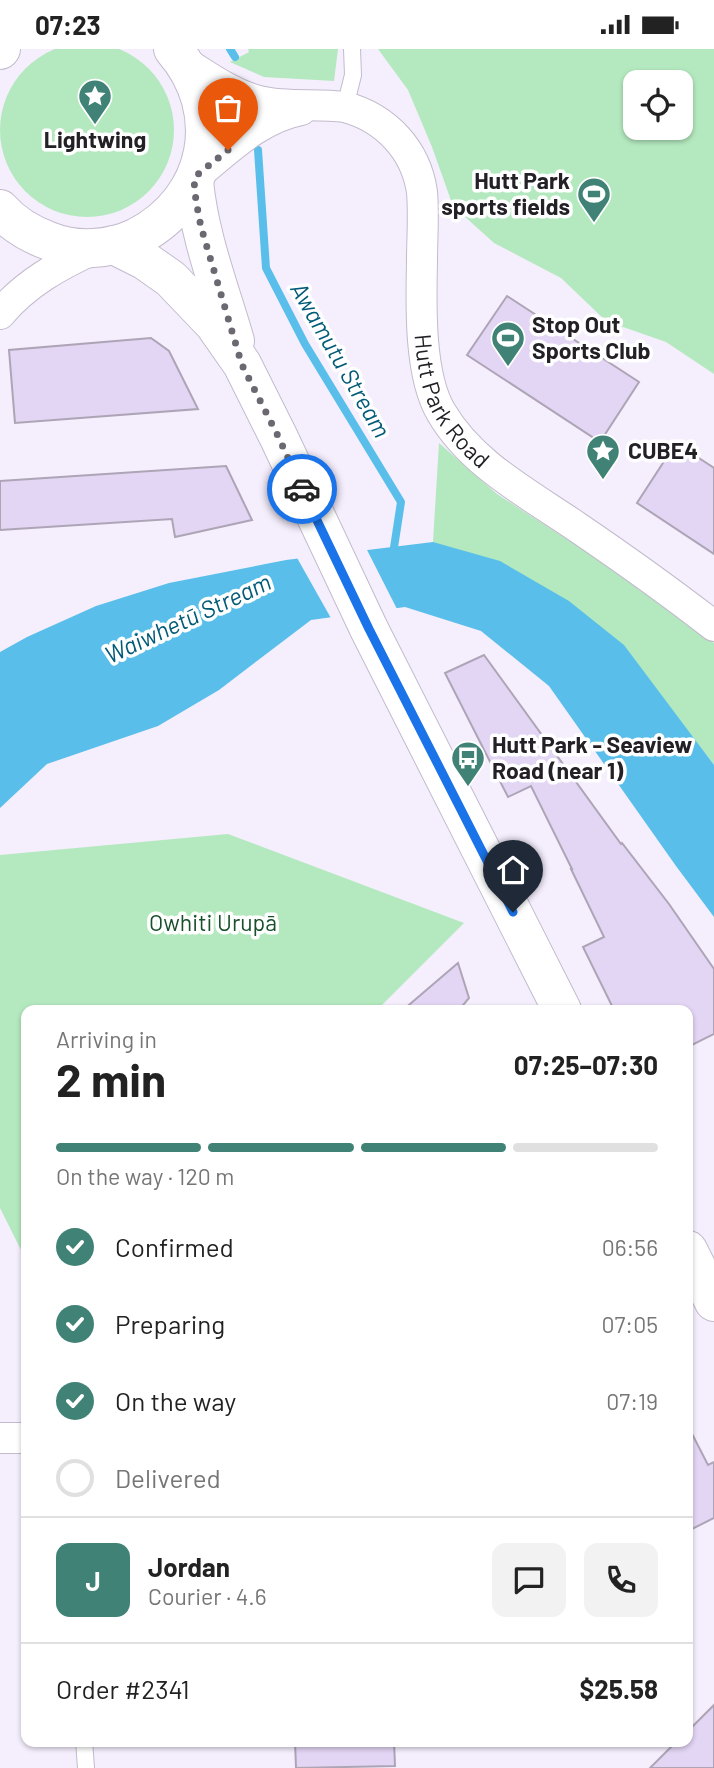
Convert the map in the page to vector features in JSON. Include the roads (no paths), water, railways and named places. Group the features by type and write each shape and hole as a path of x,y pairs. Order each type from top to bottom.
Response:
{"main road":[{"path":"0,209 20,227 37,237 75,247 105,246 130,240 161,222 185,197 195,178 204,147 204,111 200,93 178,55"},
{"path":"195,178 201,227 242,365"},
{"path":"105,246 145,260 171,279 214,324 242,365 369,629 559,1005"},
{"path":"693,1244 714,1256"},
{"path":"693,1260 714,1302"}],"street":[{"name":"Hutt Park Road","path":"178,55 216,82 246,97 260,101 337,106 357,110 391,132 402,143 417,173 422,193 422,284 426,361 431,390 452,430 472,453 658,582 714,626"},
{"path":"195,178 266,122 296,111 337,106"},
{"path":"0,314 12,300 49,271 105,246"},
{"path":"0,1438 21,1438"}],"lane":[{"path":"337,106 353,75 352,49"},
{"path":"84,1747 86,1768"}],"water":[{"name":"Waiwhetū Stream","path":"433,542 500,561 569,601 624,645 714,765 714,917 549,686 481,631 405,607 311,620 219,690 158,726 47,764 0,808 0,652 96,606 169,583 286,560"}],"waterway":[{"name":"Awamutu Stream","path":"230,49 235,57"},
{"name":"Awamutu Stream","path":"258,150 266,268 305,344 401,502 393,554"}],"place":[{"name":"Lightwing","path":"95,126"},
{"name":"Hutt Park sports fields","path":"594,224"},
{"name":"Stop Out Sports Club","path":"508,368"},
{"name":"CUBE4","path":"603,481"},
{"name":"Hutt Park - Seaview Road (near 1)","path":"468,788"}],"park label":[{"name":"Owhiti Urupā","path":"213,923"}]}
